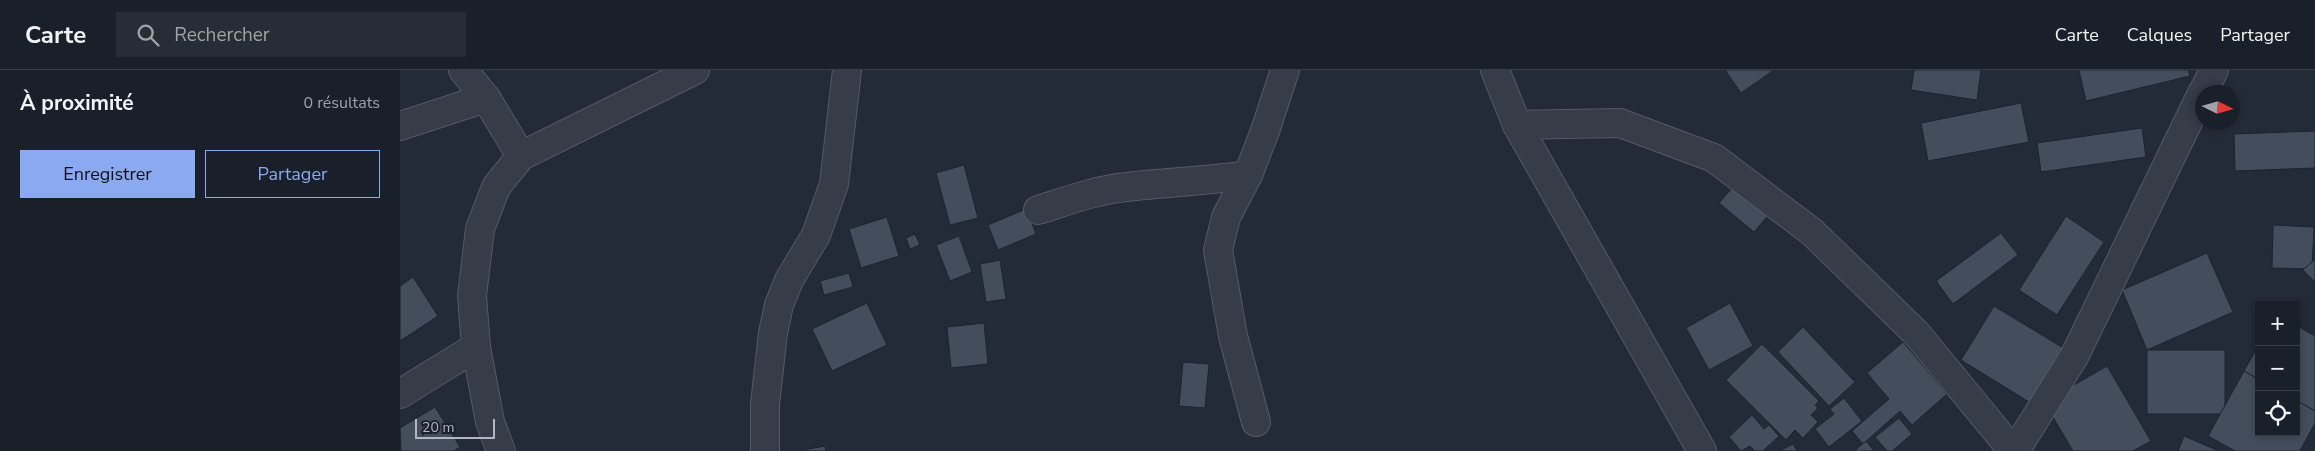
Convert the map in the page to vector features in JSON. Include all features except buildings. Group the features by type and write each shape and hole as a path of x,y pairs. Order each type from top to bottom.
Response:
{"street":[{"path":"463,70 486,98 521,156"},
{"path":"501,451 490,422 476,347 472,296 480,229 496,188 521,156 695,70"},
{"path":"765,451 766,404 773,333 779,304 789,280 816,235 834,184 847,70"},
{"path":"1256,422 1233,336 1218,250 1220,235 1226,217 1248,175 1285,70"},
{"path":"1494,70 1517,125 1702,451"},
{"path":"2207,85 2214,70"},
{"path":"400,126 486,98"},
{"path":"1517,125 1620,123 1714,158 1812,232 1826,245 1916,334 2014,451 2075,355 2195,109"},
{"path":"1038,210 1098,191 1206,182 1248,175"},
{"path":"400,394 476,347"}]}
